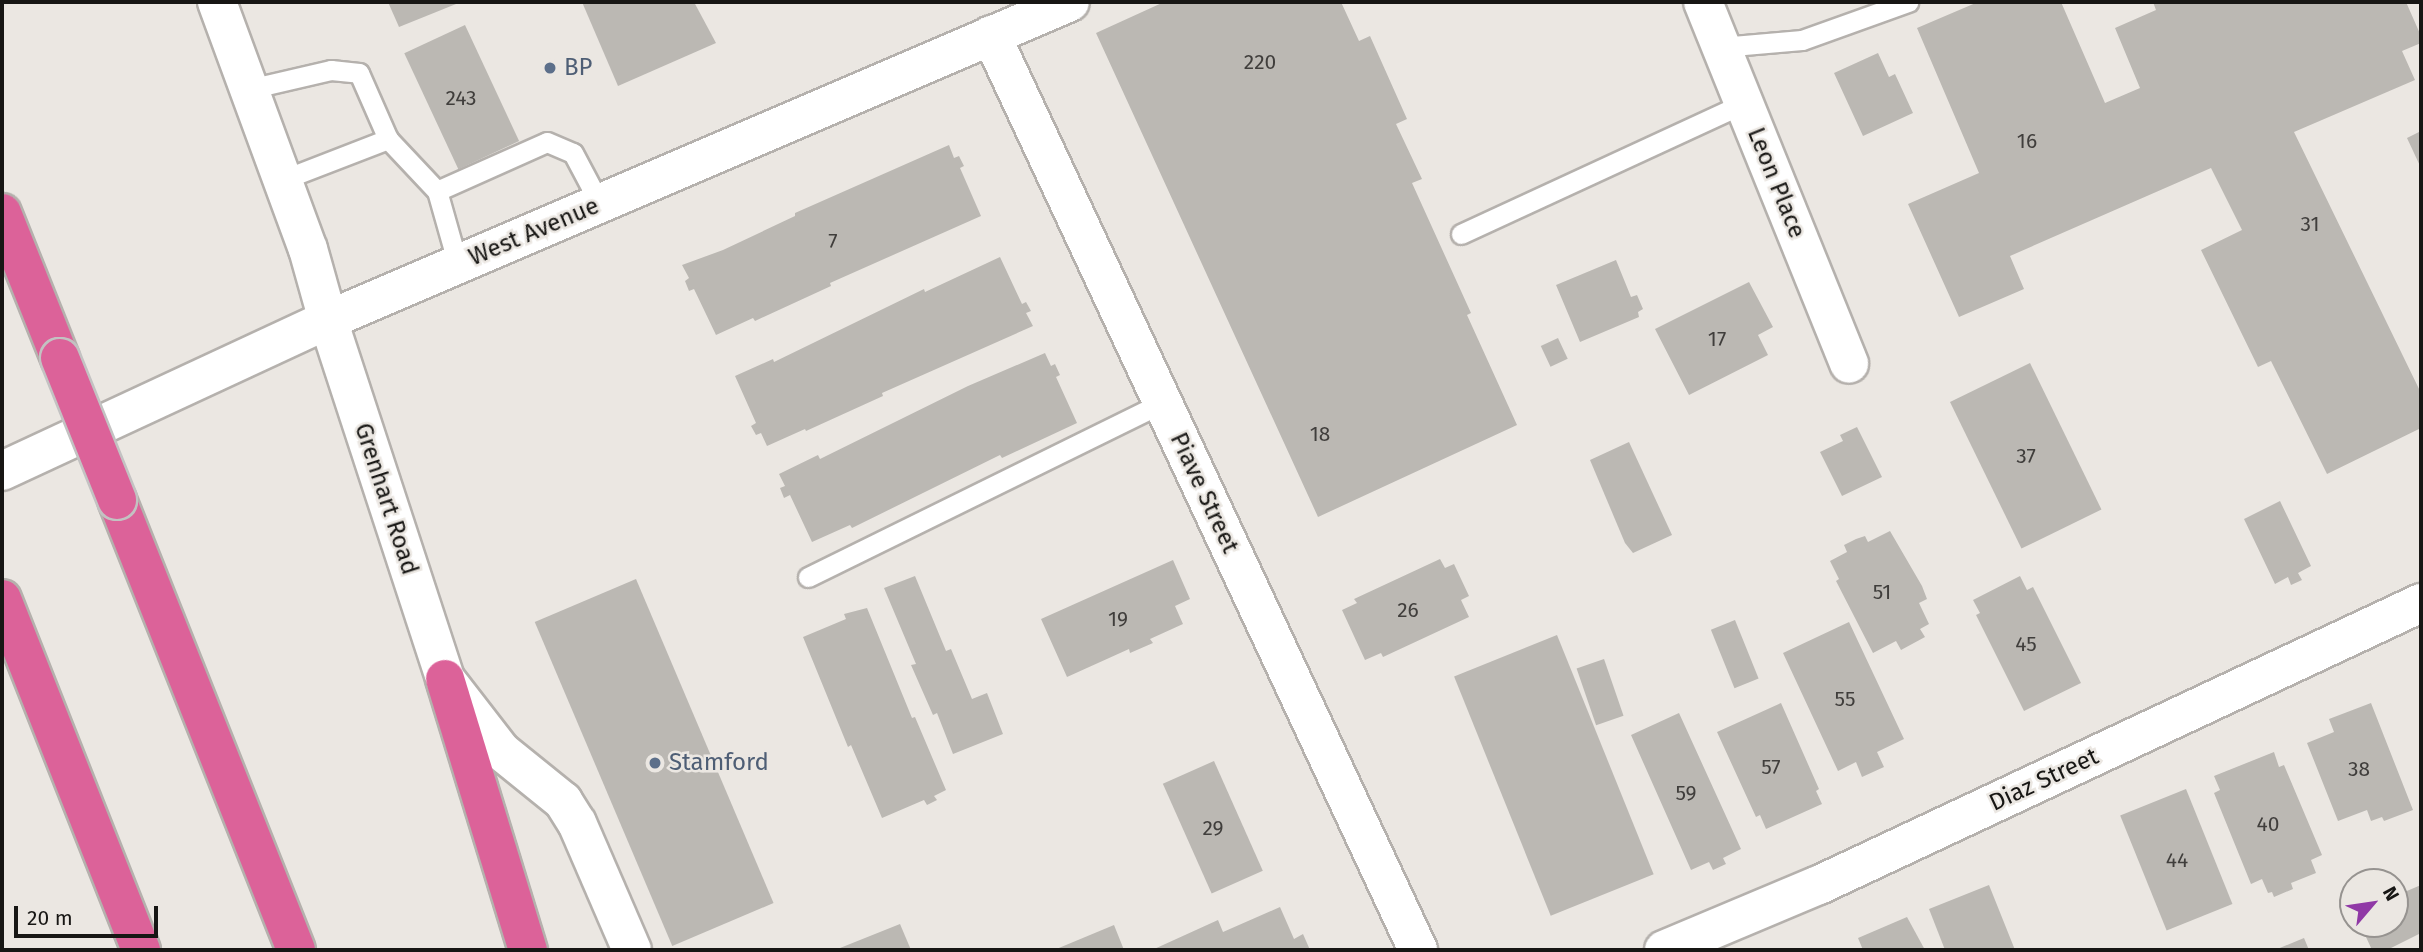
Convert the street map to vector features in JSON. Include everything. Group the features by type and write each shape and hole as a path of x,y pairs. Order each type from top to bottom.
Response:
{"highway":[{"path":"2,213 296,950"},
{"path":"2,599 141,950"},
{"path":"445,678 528,950"}],"street":[{"name":"Grenhart Road","path":"218,2 308,249 328,320 445,678 501,751 564,801 577,823 632,950"},
{"name":"Leon Place","path":"1703,2 1849,364"},
{"name":"West Avenue","path":"2,471 328,320 991,35 1051,5"},
{"name":"Piave Street","path":"991,35 1418,950"},
{"name":"Diaz Street","path":"1664,950 1819,885 2421,603"}],"lane":[{"path":"1721,47 1802,40 1908,2"},
{"path":"249,89 331,70 359,73 388,139 437,191 458,265"},
{"path":"1461,234 1744,103"},
{"path":"282,180 388,139"},
{"path":"437,191 547,142 573,153 600,204"},
{"path":"808,577 1162,403"}],"building":[{"path":"388,2 461,2 399,27"},
{"path":"582,2 694,2 716,43 618,86"},
{"path":"1164,2 1341,2 1359,41 1370,36 1407,119 1396,124 1422,179 1412,183 1471,313 1467,315 1517,425 1318,517 1096,33"},
{"path":"1978,2 2061,2 2105,103 2140,88 2115,28 2156,10 2153,2 2406,2 2421,36 2421,43 2402,51 2415,80 2294,132 2421,393 2421,428 2327,474 2271,361 2258,367 2201,250 2242,230 2211,168 2010,256 2024,289 1959,317 1908,204 1979,173 1917,28"},
{"path":"465,25 519,141 458,169 404,53"},
{"path":"1878,53 1889,77 1895,74 1913,113 1863,136 1834,73"},
{"path":"2421,131 2421,168 2407,138"},
{"path":"949,145 954,158 959,156 964,166 960,168 981,216 830,283 831,286 755,321 753,318 716,335 694,289 689,291 685,281 689,278 682,265 723,250 795,216 795,213"},
{"path":"1000,257 1022,304 1026,302 1031,311 1026,313 1033,326 882,393 883,396 806,431 805,429 767,446 761,433 756,435 751,426 756,423 735,376 773,359 774,362 924,289 925,292"},
{"path":"1616,260 1631,297 1637,295 1643,309 1638,312 1639,317 1580,342 1556,285"},
{"path":"1749,282 1773,327 1758,335 1768,355 1689,395 1655,329"},
{"path":"1558,338 1568,359 1551,367 1541,346"},
{"path":"1045,353 1051,366 1055,364 1060,375 1056,377 1077,423 1002,458 1000,455 852,528 850,525 812,542 790,495 784,498 780,488 785,486 779,474 818,455 820,459 968,386"},
{"path":"2030,363 2101,510 2021,549 1950,402"},
{"path":"1857,427 1882,477 1842,496 1820,452 1843,441 1840,435"},
{"path":"1629,442 1672,535 1633,553 1625,543 1590,460"},
{"path":"2280,501 2311,566 2298,573 2302,580 2291,585 2288,577 2275,584 2244,519"},
{"path":"1890,531 1922,586 1927,599 1919,603 1929,624 1920,629 1925,637 1901,650 1896,641 1873,653 1836,581 1839,579 1830,561 1847,552 1844,545 1856,539 1865,536 1868,542"},
{"path":"1440,559 1445,568 1454,564 1469,596 1461,600 1469,617 1383,657 1381,653 1365,660 1342,610 1357,603 1354,599"},
{"path":"1173,560 1190,599 1175,606 1183,624 1150,639 1153,643 1130,653 1129,649 1067,677 1041,619"},
{"path":"915,576 946,651 951,649 972,699 987,693 1003,734 953,754 937,713 933,715 911,665 916,664 884,588"},
{"path":"2020,576 2027,590 2033,587 2081,683 2024,711 1976,615 1980,613 1973,600"},
{"path":"636,579 774,903 672,946 535,622"},
{"path":"867,608 912,718 915,717 946,790 934,796 937,800 927,805 924,800 882,818 851,745 848,747 803,637 846,619 844,614"},
{"path":"1735,620 1759,678 1734,688 1711,630"},
{"path":"1849,622 1904,739 1877,752 1884,767 1862,777 1856,762 1838,771 1783,653"},
{"path":"1557,635 1654,874 1551,916 1454,677"},
{"path":"1604,659 1624,716 1596,725 1577,668"},
{"path":"1781,703 1819,789 1816,791 1822,804 1766,829 1760,815 1756,817 1717,732"},
{"path":"2371,703 2413,810 2384,821 2382,817 2371,821 2367,810 2338,821 2307,743 2334,732 2329,719"},
{"path":"1679,713 1741,849 1723,858 1726,864 1713,870 1709,862 1691,870 1631,735"},
{"path":"2274,752 2279,767 2284,765 2322,855 2311,860 2316,873 2291,883 2293,889 2274,897 2272,892 2268,893 2262,879 2251,884 2214,793 2220,790 2214,776"},
{"path":"1214,761 1263,871 1212,893 1163,784"},
{"path":"2186,789 2232,904 2167,931 2120,816"},
{"path":"1989,885 2015,950 1945,950 1929,909"},
{"path":"2421,885 2421,933 2387,950 2372,950 2366,938 2409,938 2409,890"},
{"path":"1280,907 1294,939 1303,934 1310,950 1152,950 1218,920 1223,932"},
{"path":"1907,917 1925,950 1863,950 1858,938"},
{"path":"900,924 911,950 835,950"},
{"path":"1114,925 1124,950 1054,950"},
{"path":"2304,938 2309,950 2275,950"}],"place":[{"name":"BP","path":"550,68"},
{"name":"Stamford","path":"655,763"}]}
